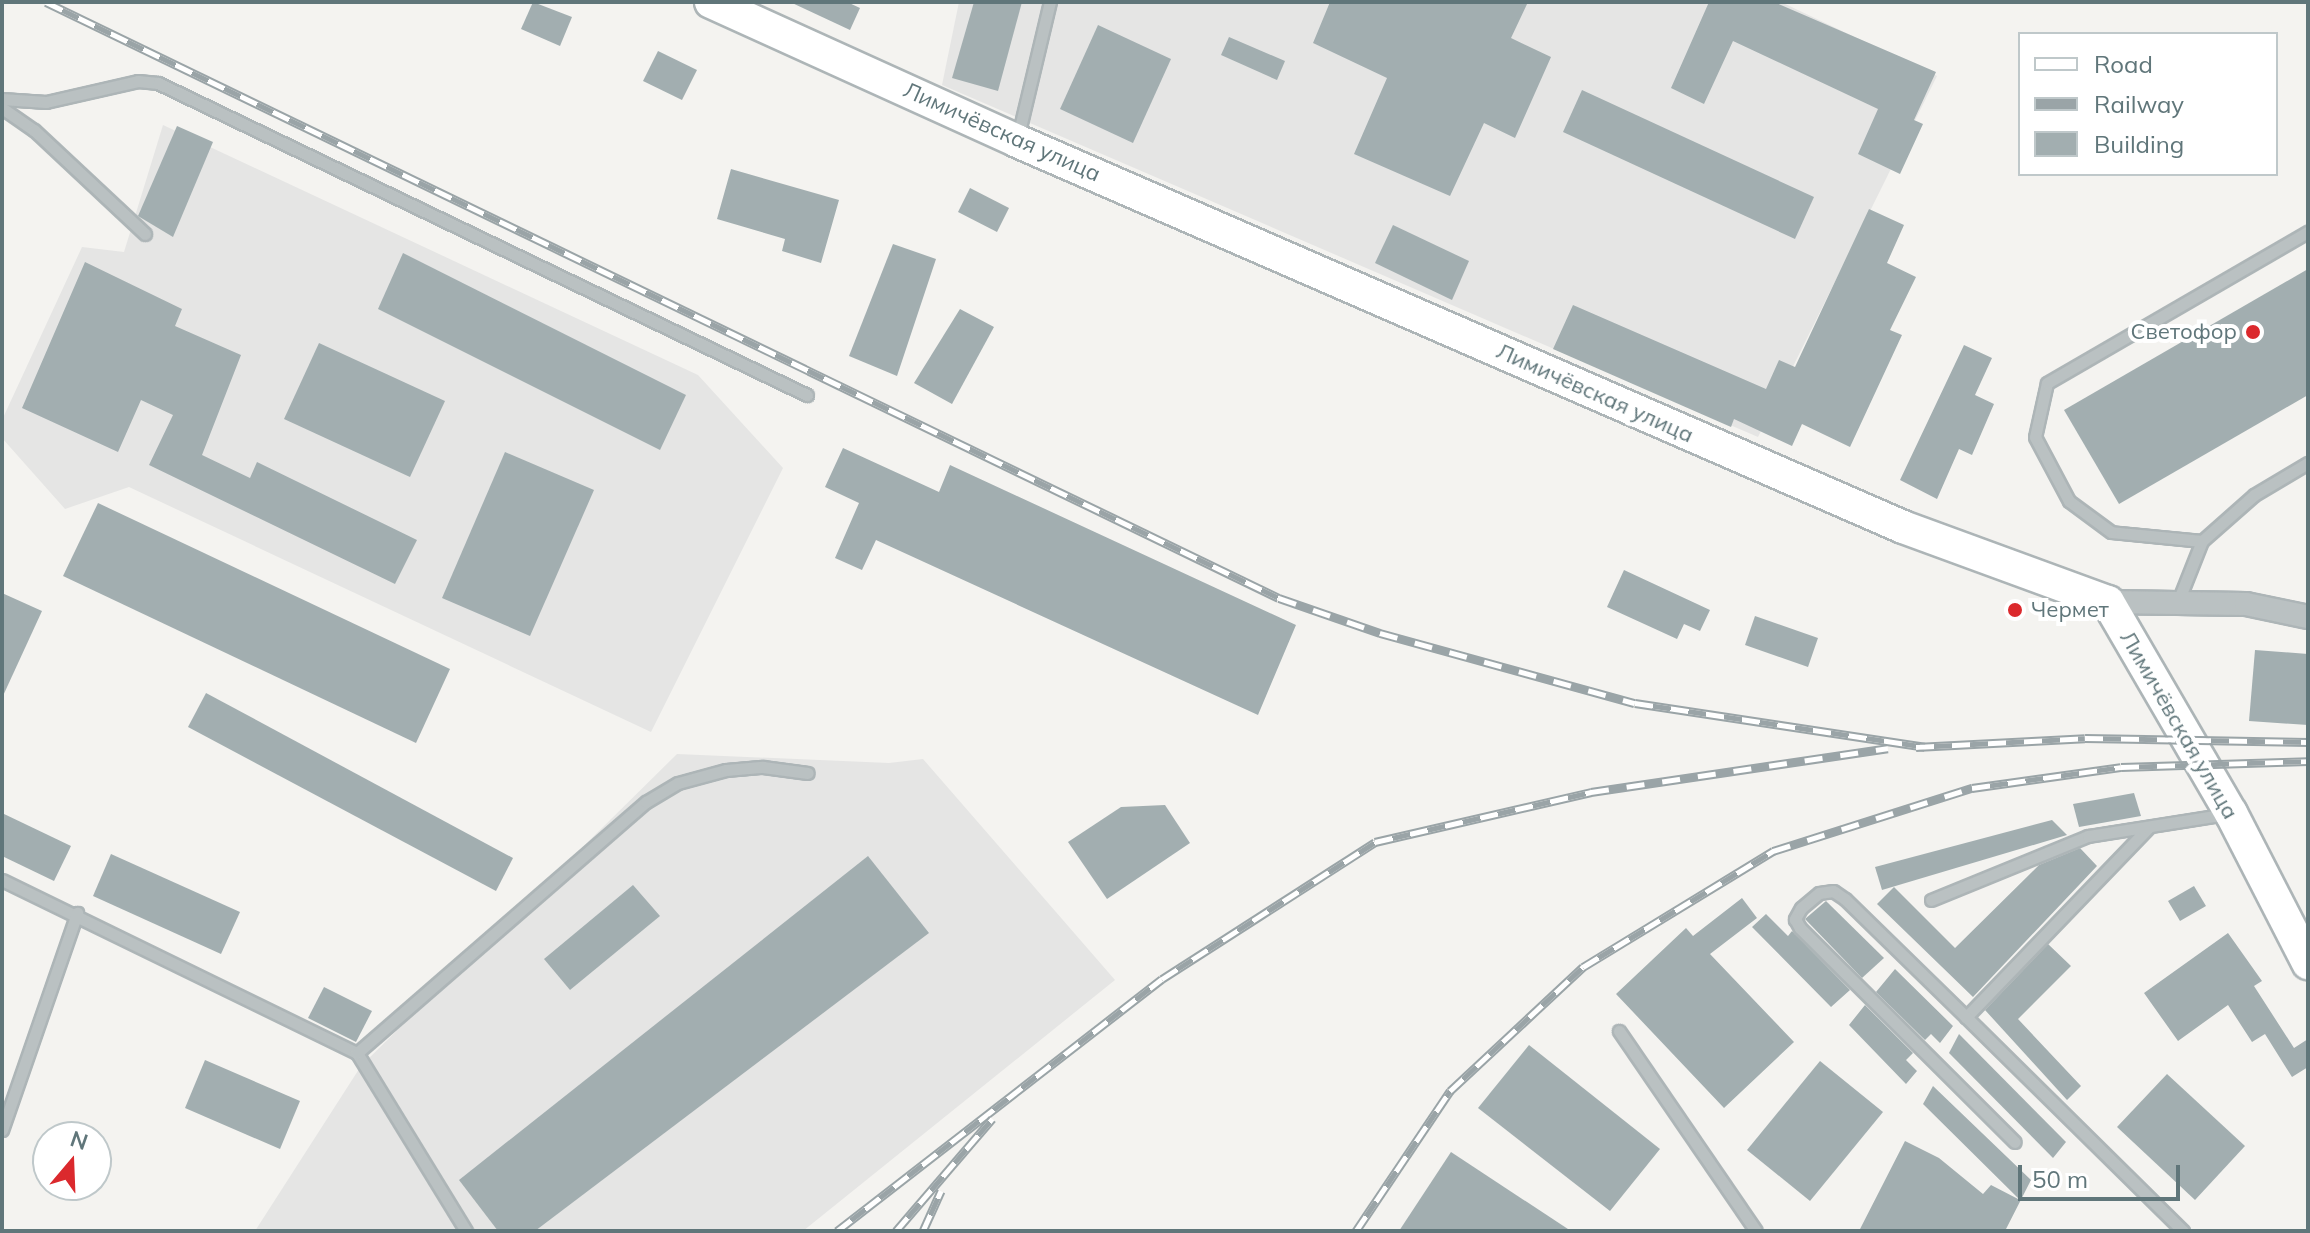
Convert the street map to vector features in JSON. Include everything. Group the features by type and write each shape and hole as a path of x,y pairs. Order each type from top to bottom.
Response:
{"main road":[{"name":"Лимичёвская улица","path":"711,2 1017,141 1903,527 2108,602 2231,813 2305,954"}],"street":[{"path":"2108,602 2246,604 2308,617"}],"lane":[{"path":"1017,141 1050,2"},
{"path":"2,99 46,102 138,81 158,83 807,395"},
{"path":"2,108 34,130 145,234"},
{"path":"2202,541 2111,532 2069,501 2035,437 2047,383 2308,232"},
{"path":"2176,604 2202,541 2254,495 2308,463"},
{"path":"357,1053 646,802 678,783 726,770 763,767 808,773"},
{"path":"1931,900 2088,836 2231,813"},
{"path":"1966,1017 2149,827"},
{"path":"2,880 77,913 357,1053 466,1231"},
{"path":"2015,1142 1800,928 1795,919 1801,908 1819,893 1833,891 1845,899 2183,1231"},
{"path":"2,1130 77,913"},
{"path":"1619,1031 1756,1231"}],"shaded area":[{"path":"959,2 1781,2 1937,76 1758,437 942,85"},
{"path":"163,125 698,375 783,468 651,732 129,487 65,509 2,438 2,420 82,247 124,252"},
{"path":"677,754 889,763 923,759 1115,980 803,1231 255,1231 361,1066"}],"building":[{"path":"533,2 572,17 560,46 521,29"},
{"path":"790,2 847,2 860,8 850,30"},
{"path":"974,2 1022,2 998,91 952,78"},
{"path":"1330,2 1528,2 1511,38 1551,57 1515,138 1484,123 1450,196 1354,154 1387,78 1313,43"},
{"path":"1709,2 1774,2 1936,72 1914,120 1923,124 1900,174 1858,154 1878,109 1733,41 1704,104 1671,88"},
{"path":"1098,25 1171,59 1133,143 1060,109"},
{"path":"1229,37 1285,61 1277,80 1221,55"},
{"path":"658,51 697,70 682,100 643,81"},
{"path":"1582,90 1814,197 1795,239 1563,132"},
{"path":"177,126 213,142 173,237 138,216"},
{"path":"731,169 839,200 821,263 782,251 785,239 717,219"},
{"path":"970,188 1009,208 997,232 958,212"},
{"path":"1869,209 1904,225 1887,263 1916,277 1890,330 1902,335 1850,447 1802,424 1792,446 1734,419 1731,427 1553,349 1573,305 1766,389 1779,360 1795,367"},
{"path":"1393,225 1469,261 1452,300 1375,263"},
{"path":"893,244 936,259 897,376 849,356"},
{"path":"403,253 686,395 660,450 378,309"},
{"path":"85,262 182,309 175,326 241,355 202,455 250,478 257,462 417,540 395,584 149,465 173,415 141,400 118,452 22,408"},
{"name":"Светофор","path":"2308,269 2308,395 2119,504 2064,410"},
{"path":"960,309 994,327 952,404 914,383"},
{"path":"319,343 445,401 410,477 284,419"},
{"path":"1964,345 1992,358 1975,395 1994,404 1972,455 1959,449 1937,499 1900,480"},
{"path":"843,448 939,492 950,465 1296,625 1258,715 876,540 862,570 835,558 859,503 825,487"},
{"path":"505,452 594,490 530,636 442,598"},
{"path":"98,503 450,669 416,743 63,576"},
{"path":"1624,570 1710,610 1700,631 1684,624 1677,639 1607,607"},
{"path":"2,593 42,611 2,698"},
{"path":"1755,616 1818,638 1808,667 1745,645"},
{"path":"2255,650 2308,654 2308,725 2249,721"},
{"path":"206,693 513,858 496,891 188,727"},
{"path":"2134,793 2141,816 2079,827 2073,804"},
{"path":"1165,805 1190,843 1107,899 1068,842 1121,807"},
{"path":"2,813 71,846 54,881 2,856"},
{"path":"2052,820 2067,835 1882,890 1875,867"},
{"path":"2080,848 2097,866 1973,997 1877,904 1894,887 1955,948 2039,865"},
{"path":"111,854 240,912 221,954 93,896"},
{"path":"868,856 929,933 535,1231 498,1231 459,1180"},
{"path":"633,885 660,916 570,990 544,959"},
{"path":"2194,886 2206,906 2180,921 2168,901"},
{"path":"1742,898 1757,918 1710,954 1794,1042 1724,1108 1616,994 1686,928 1693,936"},
{"path":"1826,901 1884,958 1862,978 1805,919"},
{"path":"1766,914 1788,936 1792,931 1850,990 1831,1007 1752,927"},
{"path":"2228,933 2262,981 2254,986 2294,1048 2308,1039 2308,1067 2292,1077 2265,1034 2252,1042 2228,1005 2178,1041 2144,993"},
{"path":"2048,944 2071,966 2018,1019 2081,1086 2067,1100 1985,1010"},
{"path":"1895,969 1953,1026 1940,1043 1931,1034 1925,1040 1876,992"},
{"path":"324,987 372,1011 356,1042 308,1018"},
{"path":"1865,1005 1913,1053 1906,1060 1917,1071 1906,1084 1849,1025"},
{"path":"1959,1034 2066,1142 2053,1158 1949,1053"},
{"path":"1529,1045 1660,1149 1610,1211 1478,1108"},
{"path":"205,1060 300,1101 280,1149 185,1108"},
{"path":"1820,1061 1883,1112 1810,1201 1747,1150"},
{"path":"2167,1074 2245,1146 2195,1200 2117,1127"},
{"path":"1933,1086 2031,1180 2005,1231 1859,1231 1905,1141 1939,1158 1983,1194 1991,1185 2020,1200 1923,1104"},
{"path":"1451,1152 1571,1231 1399,1231"}],"railway":[{"path":"46,2 1279,598 1380,633 1635,703 1925,747"},
{"path":"1916,747 2085,738 2308,742"},
{"path":"837,1231 1162,979 1375,842 1591,792 1888,748"},
{"path":"1356,1231 1450,1091 1583,967 1773,851 1972,788 2121,767 2308,761"},
{"path":"896,1231 992,1119"},
{"path":"923,1231 941,1191"}],"place":[{"name":"Светофор","path":"2253,332"},
{"name":"Чермет","path":"2015,610"}]}
